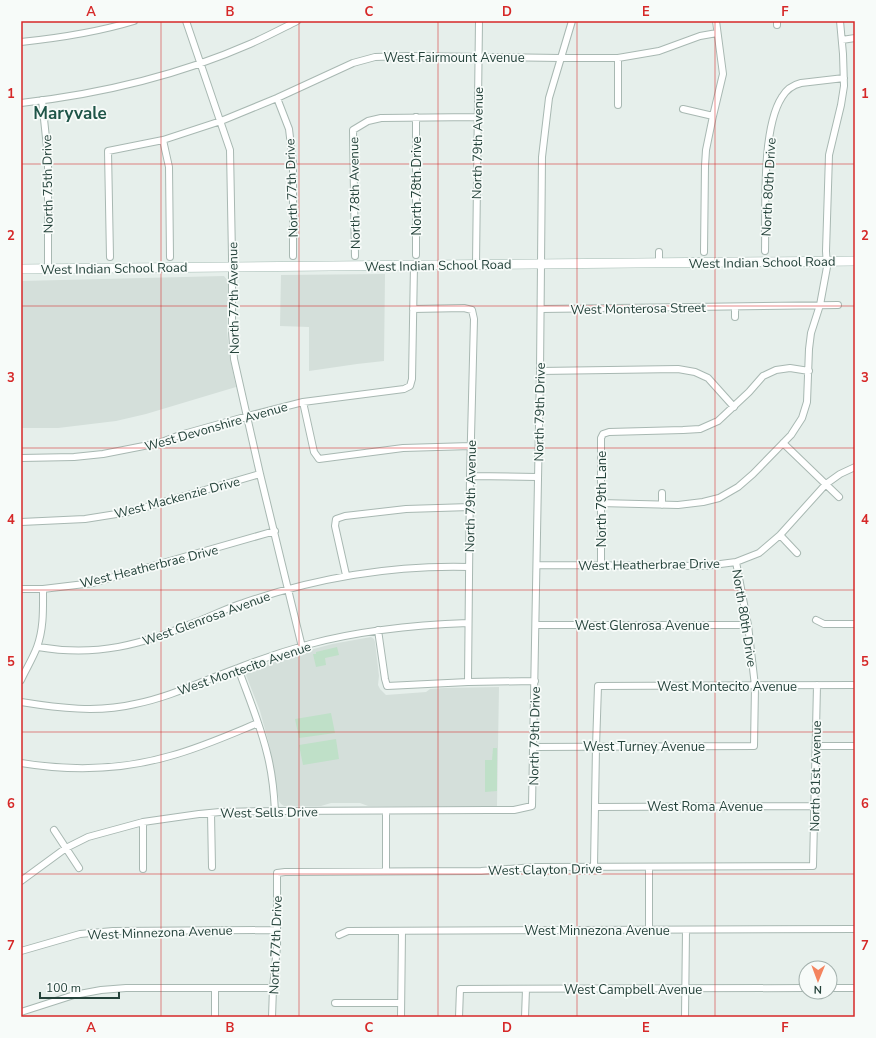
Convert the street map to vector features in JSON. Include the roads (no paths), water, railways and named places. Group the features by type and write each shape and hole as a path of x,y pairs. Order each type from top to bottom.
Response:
{"main road":[{"name":"West Indian School Road","path":"21,269 855,261"}],"street":[{"path":"21,42 69,35 134,21"},
{"name":"North 77th Avenue","path":"186,21 230,150 232,331 234,359 302,647"},
{"path":"21,102 120,87 201,64 251,44 297,21"},
{"name":"North 79th Avenue","path":"476,264 479,21"},
{"name":"North 79th Drive","path":"532,806 541,309 540,264 542,157 549,98 572,21"},
{"path":"704,252 705,166 708,137 723,74 716,21"},
{"path":"600,504 662,505 703,502 718,498 738,486 753,474 791,435 802,418 807,402 811,333 820,305 828,261 826,251 828,166 831,145 842,100 844,78 840,21"},
{"name":"West Fairmount Avenue","path":"110,257 108,151 163,140 221,121 277,98 353,63 375,57 618,58 659,51 700,36 717,33"},
{"path":"842,40 855,38"},
{"path":"618,58 618,106"},
{"name":"North 80th Drive","path":"765,252 767,156 771,130 779,102 788,89 795,85 844,78"},
{"name":"North 77th Drive","path":"277,98 289,129 292,163 293,256"},
{"name":"North 75th Drive","path":"42,100 47,151 48,269"},
{"path":"683,109 713,116"},
{"path":"416,117 478,117"},
{"name":"North 78th Avenue","path":"355,256 353,130 368,121 381,118 416,117"},
{"name":"North 78th Drive","path":"416,117 416,255"},
{"path":"163,140 169,168 170,257"},
{"path":"659,252 659,263"},
{"path":"413,309 414,265"},
{"name":"West Monterosa Street","path":"541,309 838,305"},
{"path":"735,307 735,317"},
{"name":"North 79th Avenue","path":"413,309 464,308 472,310 474,319 470,476 468,682"},
{"name":"West Devonshire Avenue","path":"21,458 74,457 103,454 159,443 180,435 303,402 404,390 410,386 412,379 413,309"},
{"path":"540,371 678,369 695,372 708,378 734,407 763,376 776,370 790,368 809,371"},
{"path":"303,402 314,452 319,459 402,448 471,446"},
{"name":"North 79th Lane","path":"601,566 601,438 603,434 609,432 700,429 718,421 734,407"},
{"path":"783,443 839,497"},
{"name":"West Heatherbrae Drive","path":"536,566 705,566 736,562 759,552 780,535 826,484 840,474 855,467"},
{"name":"West Mackenzie Drive","path":"21,522 85,519 129,512 260,474"},
{"path":"470,476 538,477"},
{"path":"662,493 662,505"},
{"path":"346,575 335,526 336,519 345,516 406,509 470,507"},
{"name":"West Heatherbrae Drive","path":"21,589 43,589 93,583 274,531"},
{"path":"780,535 797,553"},
{"name":"North 80th Drive","path":"736,562 748,625 755,686 754,746"},
{"name":"West Glenrosa Avenue","path":"38,647 73,651 99,650 141,642 243,603 346,575 412,567 469,567"},
{"path":"21,680 23,672 38,647 44,616 43,589"},
{"path":"816,620 824,624 855,624"},
{"name":"West Montecito Avenue","path":"21,702 48,707 76,708 104,708 135,705 173,693 238,668 344,635 426,625 468,624"},
{"name":"West Glenrosa Avenue","path":"536,625 748,625"},
{"path":"378,630 387,686 468,682 535,682"},
{"path":"238,668 258,723 267,754 274,794 275,811"},
{"name":"North 81st Avenue","path":"813,866 817,685"},
{"name":"West Montecito Avenue","path":"596,747 598,686 855,685"},
{"path":"21,763 47,767 74,768 108,767 141,762 169,756 258,723"},
{"name":"West Turney Avenue","path":"534,747 754,746"},
{"path":"816,746 855,746"},
{"path":"594,868 596,747"},
{"name":"West Sells Drive","path":"21,881 66,848 88,837 143,822 211,813 275,811 514,810 532,806"},
{"name":"West Roma Avenue","path":"595,807 814,806"},
{"path":"386,811 386,871"},
{"path":"211,813 212,867"},
{"path":"143,822 143,870"},
{"path":"54,830 79,868"},
{"name":"West Clayton Drive","path":"277,873 489,870 535,867 594,868 813,866"},
{"path":"649,867 649,930"},
{"name":"North 77th Drive","path":"272,1017 277,946 277,873"},
{"name":"West Minnezona Avenue","path":"339,935 348,931 855,929"},
{"name":"West Minnezona Avenue","path":"21,951 80,934 114,931 276,930"},
{"path":"685,1017 686,930"},
{"path":"401,1017 402,931"},
{"path":"21,1012 74,995 101,990 133,988 273,988"},
{"path":"215,1017 216,988"},
{"name":"West Campbell Avenue","path":"460,1017 460,990 798,988"},
{"path":"838,988 855,988"},
{"path":"525,1017 526,989"},
{"path":"335,1003 401,1003"}],"district":[{"name":"Maryvale","path":"70,113"}]}
